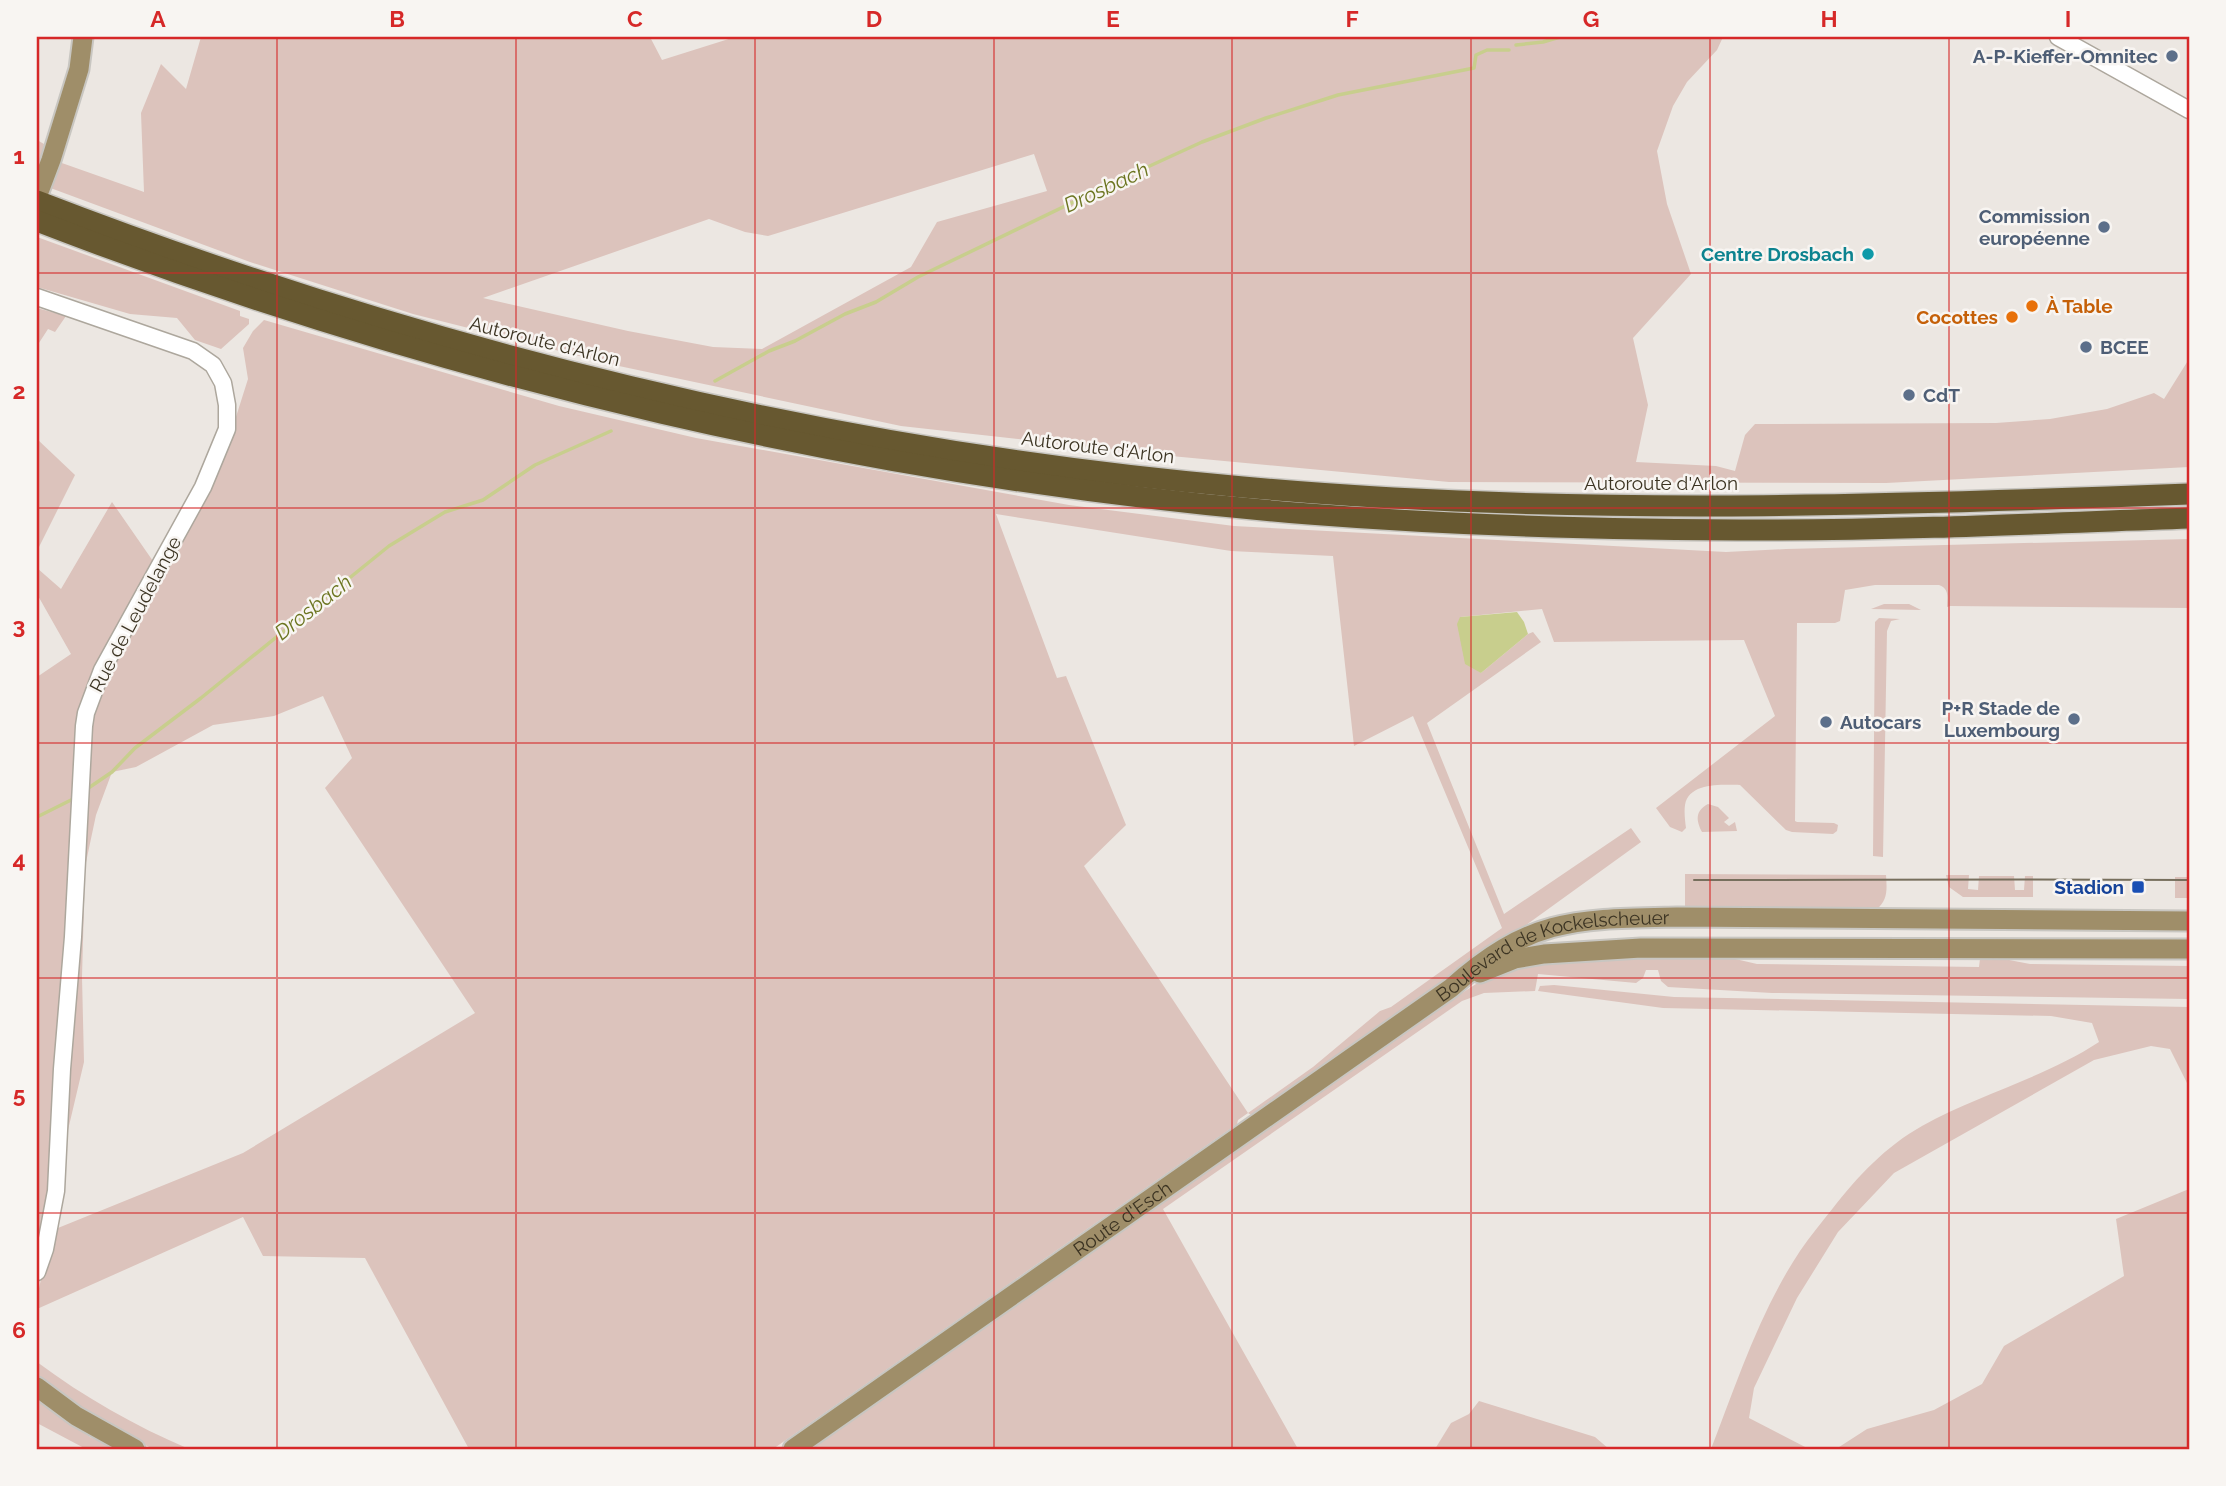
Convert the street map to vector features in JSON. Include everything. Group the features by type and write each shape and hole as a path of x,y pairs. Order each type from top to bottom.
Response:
{"highway":[{"name":"Autoroute d'Arlon","path":"37,199 138,240 279,288 423,333 572,373 790,421 1091,471 1337,495 1572,506 1880,505 2189,494"},
{"path":"37,221 273,306 419,351 568,392 787,441 925,466 1069,487 1205,505 1313,514 1571,527 1880,529 2189,518"}],"main road":[{"path":"37,199 79,69 83,37"},
{"name":"Boulevard de Kockelscheuer","path":"1451,988 1477,965 1522,938 1546,928 1602,919 1677,917 2189,921"},
{"name":"Boulevard de Kockelscheuer","path":"1451,988 1515,959 1592,949 2189,949"},
{"name":"Route d'Esch","path":"793,1449 1451,988"},
{"path":"37,1387 76,1416 135,1449"}],"street":[{"path":"2058,37 2189,110"},
{"name":"Rue de Leudelange","path":"37,297 193,351 213,365 223,383 227,405 226,429 203,487 102,670 83,726 55,1191 45,1249 37,1272"}],"shaded area":[{"path":"201,37 650,37 662,60 735,37 1723,37 1717,50 1687,82 1673,106 1657,151 1667,204 1691,274 1633,338 1648,405 1636,462 1716,466 1735,471 1745,435 1755,424 1996,423 2050,419 2107,409 2154,393 2164,399 2189,359 2189,467 1886,483 1449,482 1171,456 901,426 619,366 413,314 250,262 37,183 37,140 44,144 42,156 144,192 141,113 161,64 186,89","holes":["1034,154 1047,191 937,222 911,267 762,349 713,347 483,298 709,219 745,232 768,236"]},
{"path":"37,237 240,311 240,316 249,319 249,324 221,349 195,340 177,318 130,314 37,287"},
{"path":"37,308 66,316 55,332 48,329 37,346"},
{"path":"264,320 559,406 696,438 1069,505 1234,526 1726,552 2189,539 2189,608 1947,607 1946,591 1939,585 1875,585 1845,590 1840,621 1797,623 1795,821 1834,823 1838,825 1833,834 1786,830 1740,785 1708,786 1693,792 1685,805 1686,828 1682,832 1670,827 1656,808 1775,716 1744,640 1554,642 1542,609 1460,617 1481,673 1528,634 1533,632 1541,642 1427,723 1504,914 1631,828 1641,842 1414,1006 1251,1115 1248,1113 1238,1120 1237,1124 773,1449 469,1449 365,1258 263,1256 243,1217 37,1309 53,1230 243,1153 475,1013 325,788 352,758 323,696 274,716 213,725 136,767 112,772 96,815 85,867 82,977 84,1062 64,1147 92,707 235,420 248,379 243,348 253,331","holes":["996,514 1231,551 1333,556 1354,746 1413,716 1502,928 1391,1007 1380,1011 1313,1067 1248,1113 1084,866 1126,825 1066,676 1057,678"]},
{"path":"37,439 75,475 37,551"},
{"path":"112,502 155,564 94,671 86,688 76,731 75,836 51,1196 37,1259 37,677 71,654 37,594 37,568 61,589"},
{"path":"1884,604 1909,604 1921,610 1871,609"},
{"path":"1517,612 1528,634 1481,673 1465,664 1457,624 1460,617"},
{"path":"1879,618 1900,619 1891,621 1887,631 1883,857 1873,856 1875,622"},
{"path":"1708,804 1718,807 1729,818 1724,822 1729,826 1735,822 1737,831 1702,832 1698,816"},
{"path":"1685,874 1886,875 1886,890 1883,902 1876,910 1685,912"},
{"path":"1946,875 1969,875 1968,889 1978,890 1979,876 2014,876 2015,890 2024,890 2025,876 2033,876 2033,897 1963,897 1949,887"},
{"path":"2175,877 2189,877 2189,898 2175,898"},
{"path":"1552,957 1731,958 1757,964 1979,967 1980,959 2004,959 2030,964 2189,966 2189,999 1772,993 1668,987 1661,981 1658,970 1646,970 1643,978 1636,983 1538,974 1535,991 1484,993 1462,1001 1163,1209 1298,1449 811,1449 1440,1007 1498,970"},
{"path":"1554,985 1674,997 2189,1007 2189,1087 2170,1049 2151,1046 2094,1060 1894,1173 1838,1232 1797,1298 1754,1388 1749,1418 1809,1449 1711,1449 1750,1347 1786,1274 1812,1234 1862,1174 1896,1143 1922,1126 2056,1066 2099,1042 2092,1023 2051,1016 1663,1008 1538,991 1540,986"},
{"path":"2189,1189 2189,1449 1836,1449 1867,1429 1934,1410 1982,1384 2004,1346 2124,1276 2116,1219"},
{"path":"37,1362 110,1410 189,1449 154,1449 86,1412 37,1377"},
{"path":"37,1399 90,1437 116,1449 86,1449 37,1423"},
{"path":"1479,1401 1595,1437 1609,1449 1435,1449 1451,1423 1469,1414"}],"waterway":[{"name":"Drosbach","path":"1516,45 1560,37"},
{"name":"Drosbach","path":"715,381 769,351 876,302 918,277 1202,142 1338,95 1474,68 1476,55 1487,50 1509,50"},
{"name":"Drosbach","path":"87,789 112,772 135,748 389,546 445,512 483,500 535,465 611,431"},
{"name":"Drosbach","path":"37,817 75,798"}],"tram line":[{"path":"1694,880 2189,880"}],"place":[{"name":"A-P-Kieffer-Omnitec","path":"2172,56"},
{"name":"Commission européenne","path":"2104,227"},
{"name":"Centre Drosbach","path":"1868,254"},
{"name":"À Table","path":"2032,306"},
{"name":"Cocottes","path":"2012,317"},
{"name":"BCEE","path":"2086,347"},
{"name":"CdT","path":"1909,395"},
{"name":"P+R Stade de Luxembourg","path":"2074,719"},
{"name":"Autocars","path":"1826,722"},
{"name":"Stadion","path":"2138,887"}]}
